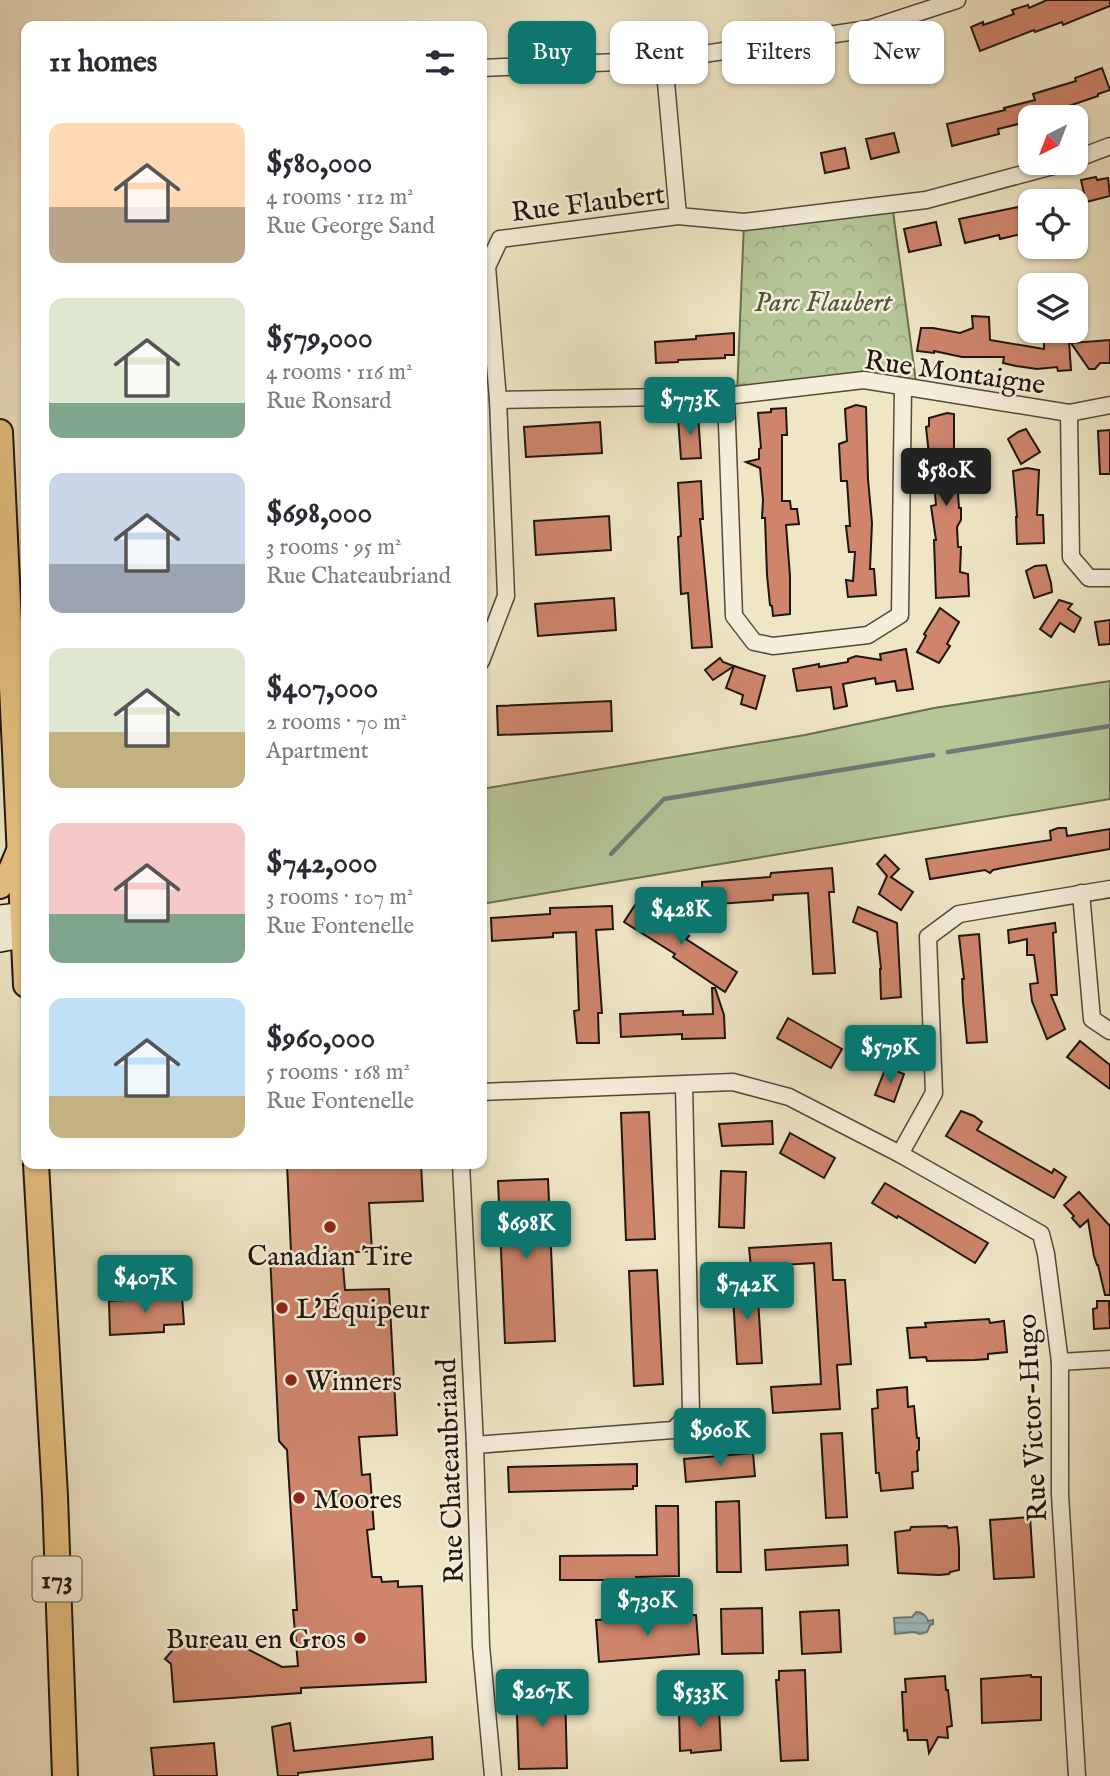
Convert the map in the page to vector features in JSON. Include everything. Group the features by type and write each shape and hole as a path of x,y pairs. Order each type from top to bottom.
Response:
{"main road":[{"path":"0,432 19,850 16,926 21,956"},
{"path":"0,886 11,870 19,850"},
{"name":"173","path":"36,1169 55,1496 65,1776"}],"street":[{"path":"708,53 868,29 957,0"},
{"path":"487,68 610,62"},
{"path":"666,84 678,216"},
{"path":"1088,154 1110,146"},
{"name":"Rue Flaubert","path":"487,645 506,596 498,400 487,267 500,239 678,216 744,222 926,200 1019,175"},
{"name":"Rue Montaigne","path":"498,400 726,396 864,380 1069,413 1110,405"},
{"path":"726,396 734,616 754,642 774,646 868,635 900,615 903,387"},
{"path":"1069,413 1071,557 1089,578 1110,578"},
{"path":"900,1154 934,1093 928,937 959,914 1110,889"},
{"path":"1081,893 1092,1018 1110,1031"},
{"name":"Rue Victor-Hugo","path":"487,1092 733,1082 789,1097 900,1154 1041,1234 1060,1362 1060,1494 1077,1776"},
{"path":"475,1445 673,1430 691,1413 684,1085"},
{"name":"Rue Chateaubriand","path":"461,1169 475,1445 481,1646 493,1776"},
{"path":"1060,1362 1110,1359"}],"green space":[{"name":"Parc Flaubert","path":"892,204 917,389 864,381 737,395 744,222"},
{"path":"1110,681 1110,799 487,903 487,788 805,735 934,708"}],"water":[{"path":"916,1612 924,1614 928,1621 933,1620 927,1632 895,1634 894,1618 912,1617"}],"building":[{"path":"1047,0 1110,0 1110,6 1063,25 1062,22 1035,32 1034,30 980,51 971,27 995,21 1014,14 1012,10 1028,5 1029,8"},
{"path":"1102,68 1110,90 1072,105 1018,105 1018,124 998,129 999,134 952,146 947,124 1035,100 1033,94 1076,81 1075,78"},
{"path":"894,133 899,152 871,159 866,139"},
{"path":"845,148 849,168 825,173 821,153"},
{"path":"1108,178 1110,196 1088,202 1088,189 1083,189 1081,180"},
{"path":"1018,207 1018,235 1000,239 999,235 965,243 959,219"},
{"path":"936,222 941,245 909,252 904,229"},
{"path":"972,316 989,317 990,340 1044,349 1044,343 1069,343 1071,370 1016,366 1003,363 1004,357 962,357 934,351 917,351 921,328 960,333 973,328"},
{"path":"734,333 734,355 656,363 655,342"},
{"path":"1110,340 1110,363 1100,363 1095,369 1089,369 1071,343"},
{"path":"856,405 866,407 872,523 870,569 874,569 876,595 848,597 846,580 853,581 855,552 849,552 846,526 850,526 847,481 841,481 839,444 847,441 845,409"},
{"path":"786,408 787,435 782,435 782,501 790,501 791,509 797,509 799,524 786,525 790,614 773,616 767,575 760,468 746,462 759,459 761,448 758,413"},
{"path":"954,414 954,451 957,452 961,508 961,520 957,527 958,547 961,547 960,572 968,574 969,596 936,598 936,540 931,506 936,505 926,427 929,426 929,418"},
{"path":"698,415 701,458 681,459 678,418"},
{"path":"600,422 602,453 526,457 524,427"},
{"path":"1026,429 1040,452 1021,464 1008,439"},
{"path":"1110,430 1110,474 1100,474 1098,431"},
{"path":"1027,468 1039,470 1037,515 1043,515 1044,543 1017,544 1013,471"},
{"path":"701,481 703,519 700,519 712,647 692,648 688,593 681,594 678,483"},
{"path":"609,516 611,550 536,555 534,521"},
{"path":"1046,565 1052,592 1034,598 1026,571 1035,566"},
{"path":"614,598 616,630 538,636 535,604"},
{"path":"1059,600 1072,604 1068,609 1081,618 1074,632 1060,623 1051,637 1040,629"},
{"path":"940,608 959,622 947,644 950,646 939,663 917,652 926,636 924,634"},
{"path":"1110,620 1110,644 1099,645 1095,622"},
{"path":"906,649 913,689 897,691 895,681 876,684 875,678 843,684 847,706 834,709 831,687 797,691 793,669 848,662 848,659 856,656 881,660 880,654"},
{"path":"720,658 734,666 713,680 705,670"},
{"path":"734,666 765,676 756,709 741,704 743,695 726,688"},
{"path":"611,701 612,731 498,735 497,706"},
{"path":"1066,828 1067,836 1110,829 1110,849 1002,868 990,873 985,870 930,879 926,859 1051,840 1050,831"},
{"path":"885,855 899,869 891,877 913,892 901,910 879,894 887,876 877,864"},
{"path":"832,868 834,892 829,892 835,973 813,974 808,893 773,895 773,900 703,905 702,882 770,877 771,873"},
{"path":"637,902 689,936 686,939 737,972 725,992 673,957 675,954 624,922"},
{"path":"612,906 613,929 596,930 602,1013 598,1013 599,1043 577,1043 574,1011 579,1010 576,932 553,933 553,937 492,941 491,918 550,914 550,908"},
{"path":"858,907 897,923 901,997 881,999 877,932 853,922"},
{"path":"1055,923 1056,932 1053,933 1057,995 1051,995 1065,1029 1047,1039 1032,1001 1030,984 1038,983 1034,955 1027,955 1027,939 1009,943 1008,930"},
{"path":"979,934 987,1042 967,1043 959,936"},
{"path":"712,988 715,988 724,1015 725,1038 682,1039 682,1034 621,1037 620,1014 683,1011 683,1015 713,1014"},
{"path":"788,1018 842,1049 831,1068 777,1038"},
{"path":"1080,1041 1110,1065 1110,1089 1067,1057"},
{"path":"886,1067 904,1074 894,1102 875,1095"},
{"path":"961,1111 982,1122 977,1130 1052,1173 1054,1169 1066,1177 1054,1198 946,1136"},
{"path":"649,1112 655,1239 626,1240 621,1113"},
{"path":"772,1121 773,1144 722,1146 719,1124"},
{"path":"790,1133 835,1158 824,1178 780,1153"},
{"path":"287,1169 421,1169 423,1201 369,1203 372,1251 342,1253 345,1290 389,1289 397,1435 359,1437 362,1475 370,1474 374,1529 367,1530 372,1577 381,1577 382,1582 398,1581 398,1587 422,1586 426,1682 301,1688 301,1693 174,1702 171,1664 165,1659 176,1646 234,1642 282,1667 298,1666 293,1610 297,1610 287,1450 279,1441 270,1254 291,1252"},
{"path":"721,1171 746,1172 744,1228 719,1227"},
{"path":"548,1179 555,1341 505,1343 498,1181"},
{"path":"885,1183 988,1243 975,1263 872,1203"},
{"path":"1079,1192 1110,1226 1110,1295 1105,1295 1094,1256 1088,1220 1080,1227 1064,1205"},
{"path":"831,1243 833,1280 845,1280 851,1364 837,1365 840,1409 773,1413 771,1387 821,1384 814,1263 751,1267 749,1248"},
{"path":"657,1270 663,1384 634,1386 629,1271"},
{"path":"732,1279 757,1283 762,1363 737,1364"},
{"path":"182,1297 184,1324 164,1325 164,1332 110,1335 109,1301"},
{"path":"1097,1301 1109,1301 1110,1328 1094,1329 1093,1309 1097,1308"},
{"path":"989,1319 990,1323 1004,1321 1007,1352 988,1354 988,1359 975,1360 927,1361 926,1357 910,1358 907,1328 926,1327 925,1323"},
{"path":"907,1387 908,1407 914,1406 919,1438 918,1471 912,1472 913,1488 881,1491 879,1473 876,1473 872,1409 878,1408 877,1390"},
{"path":"842,1433 847,1517 826,1518 821,1434"},
{"path":"753,1453 755,1476 686,1482 684,1459"},
{"path":"637,1464 637,1486 633,1486 633,1489 509,1492 508,1467"},
{"path":"739,1501 741,1572 717,1572 716,1502"},
{"path":"656,1506 678,1506 679,1576 636,1577 636,1580 560,1580 560,1556 657,1555"},
{"path":"1030,1517 1034,1577 994,1579 990,1520"},
{"path":"911,1527 957,1527 959,1570 939,1575 898,1573 895,1532 910,1530"},
{"path":"847,1545 848,1565 766,1570 765,1550"},
{"path":"762,1608 763,1653 722,1654 721,1609"},
{"path":"839,1610 841,1652 802,1654 800,1612"},
{"path":"696,1615 699,1654 599,1662 596,1620"},
{"path":"805,1670 808,1760 781,1761 776,1680 779,1680 779,1671"},
{"path":"1031,1675 1041,1677 1041,1720 982,1723 981,1679"},
{"path":"945,1676 952,1726 947,1727 948,1738 938,1737 929,1753 927,1740 908,1740 907,1730 904,1731 902,1692 906,1692 905,1679"},
{"path":"565,1689 567,1768 519,1769 516,1690"},
{"path":"707,1707 719,1709 721,1750 691,1753 691,1750 680,1751 679,1710"},
{"path":"290,1723 294,1751 432,1737 433,1759 298,1773 298,1776 278,1776 272,1727"},
{"path":"214,1743 217,1776 154,1776 151,1748"}],"waterway":[{"path":"948,752 1110,726"},
{"path":"611,854 664,799 933,755"}],"place":[{"name":"Canadian Tire","path":"330,1227"},
{"name":"L'Équipeur","path":"282,1308"},
{"name":"Winners","path":"291,1380"},
{"name":"Moores","path":"299,1498"},
{"name":"Bureau en Gros","path":"360,1638"}]}
